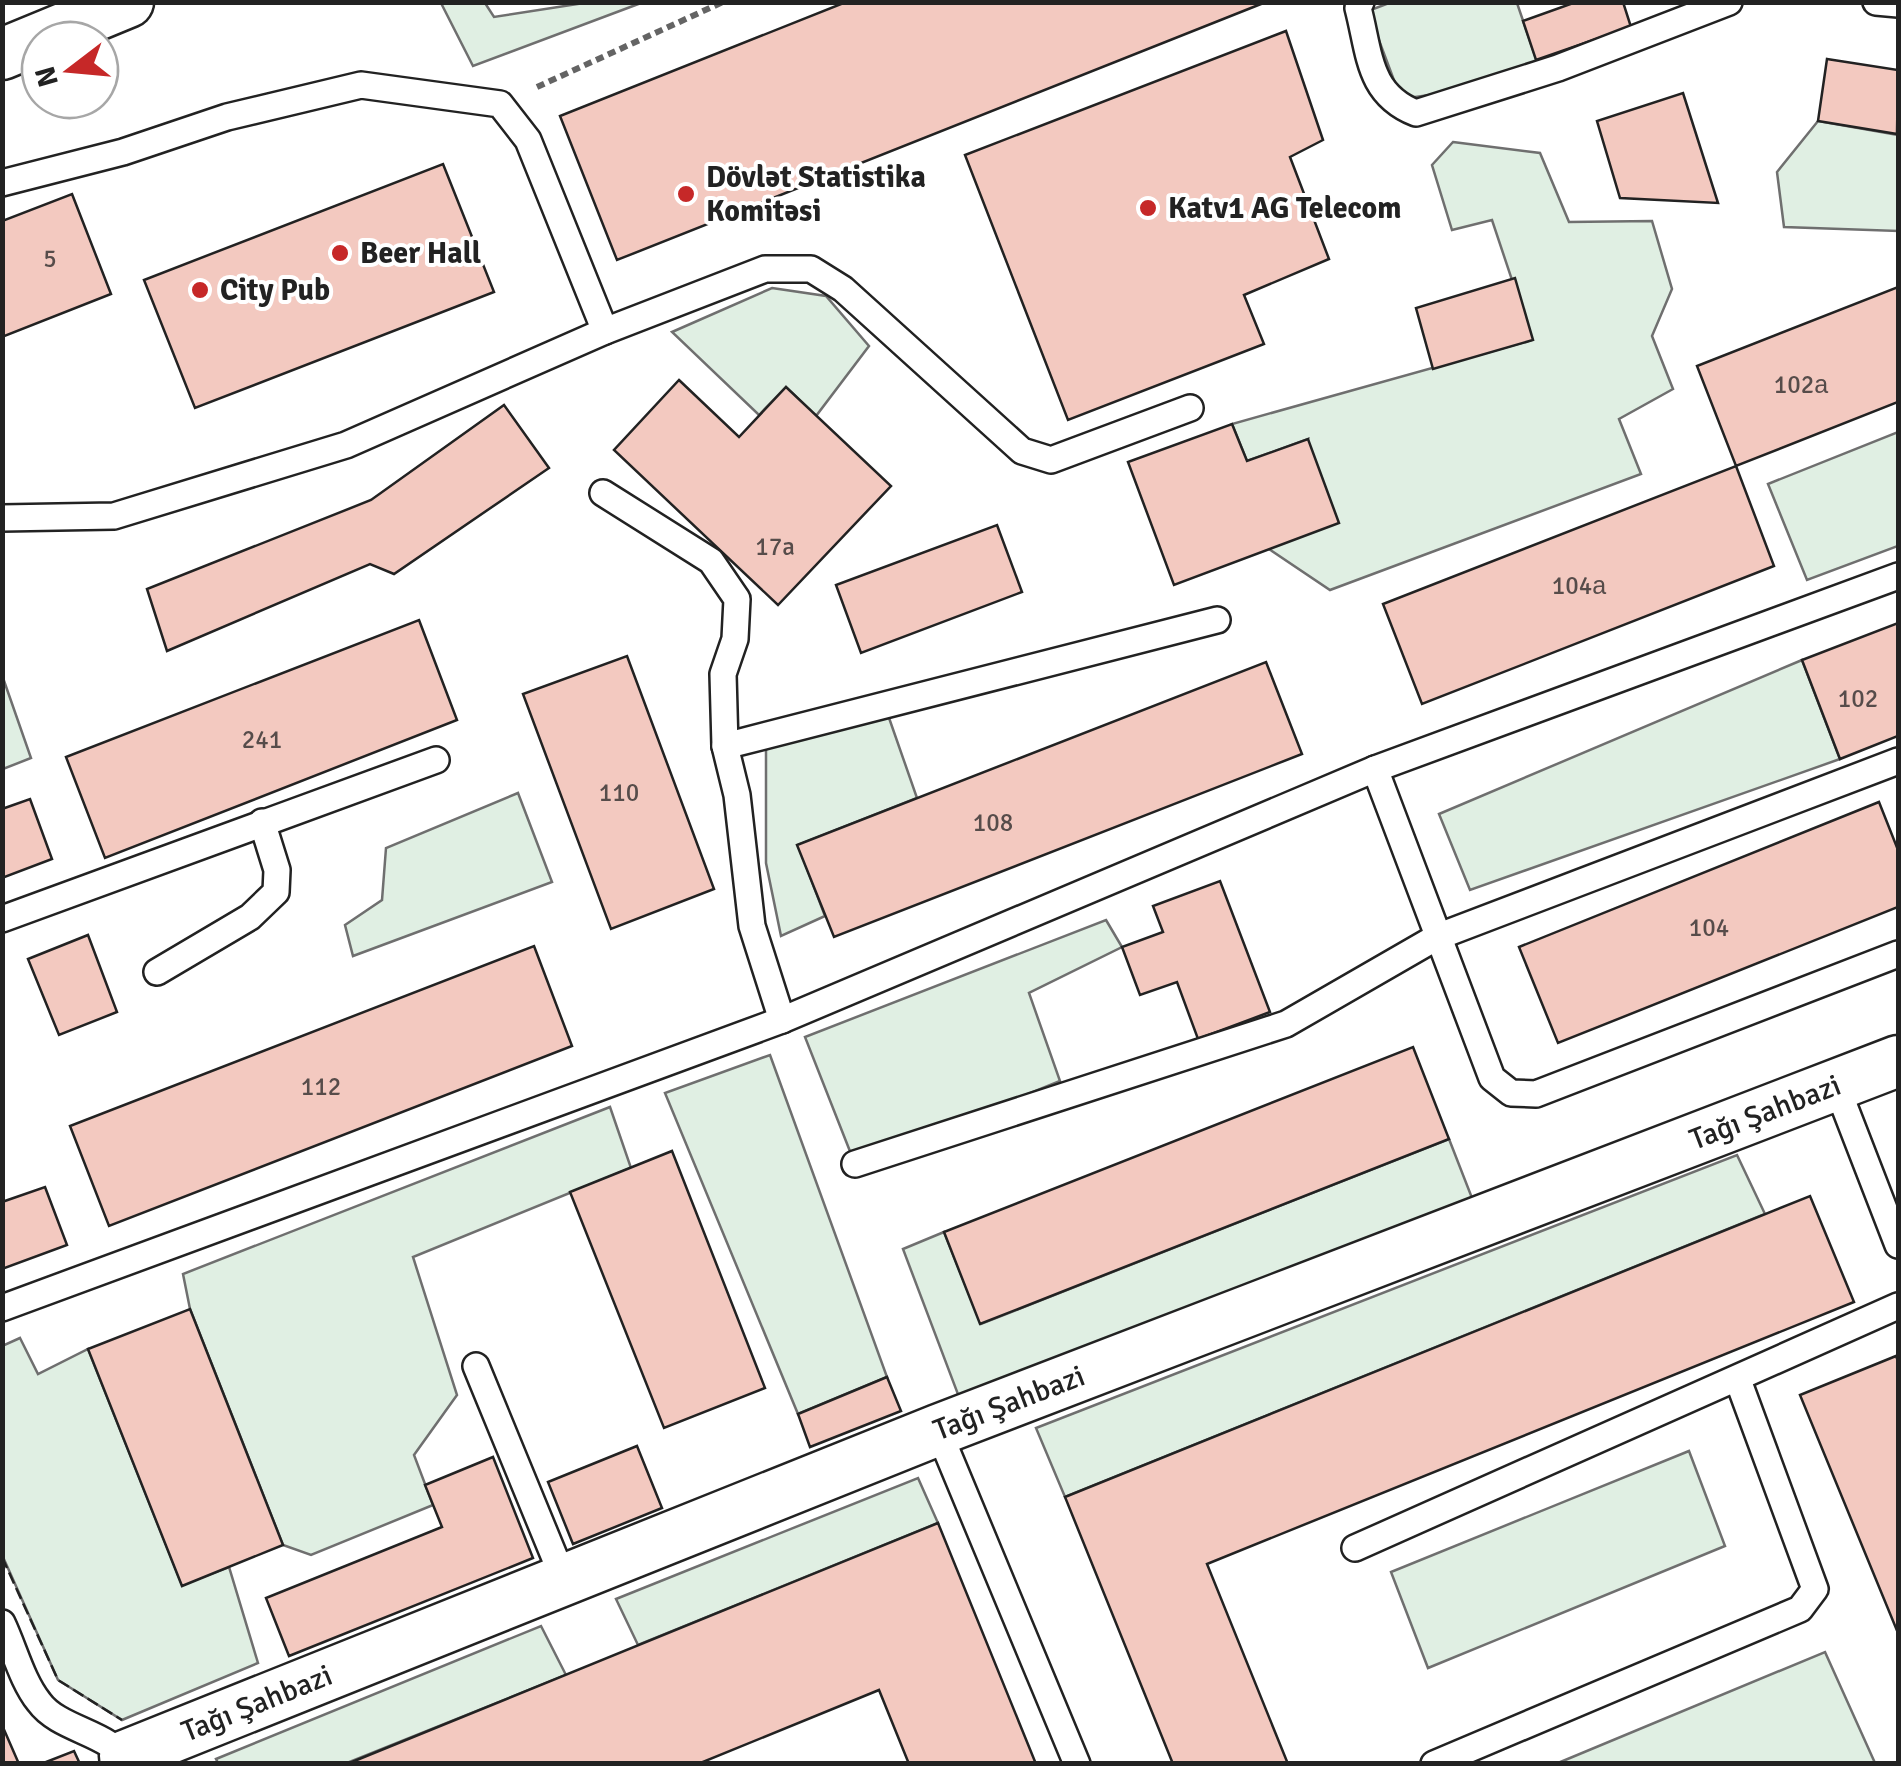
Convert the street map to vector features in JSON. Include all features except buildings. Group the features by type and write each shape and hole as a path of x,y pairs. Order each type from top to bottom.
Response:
{"street":[{"path":"2,54 128,2"},
{"name":"Tağı Şahbazi","path":"126,1760 938,1430 1898,1061"}],"lane":[{"path":"1361,2 1358,8 1378,89 1397,106 1416,113 1558,68 1729,2"},
{"path":"1876,2 1898,4"},
{"path":"2,183 140,148 226,117 361,85 500,104 528,140 605,331"},
{"path":"2,518 114,516 346,445 605,331 765,269 811,268 843,288 1022,451 1051,460 1190,408"},
{"path":"603,492 711,561 736,600 735,640 723,674 725,746 737,794 752,926 782,1020"},
{"path":"2,1308 782,1020 1375,770 1898,576"},
{"path":"725,746 1217,620"},
{"path":"2,919 436,760"},
{"path":"856,1164 1286,1024 1437,937 1898,761"},
{"path":"1375,770 1492,1078 1511,1093 1536,1094 1898,954"},
{"path":"157,972 250,917 276,892 277,870 262,822"},
{"path":"1836,1085 1898,1245"},
{"path":"1355,1548 1898,1306"},
{"path":"476,1366 564,1580"},
{"path":"1434,1764 1800,1609 1814,1590 1738,1380"},
{"path":"938,1430 1077,1764"},
{"path":"2,1624 39,1703 126,1760"}],"path":[{"path":"500,104 723,2"}],"green space":[{"path":"441,3 485,3 494,17 584,3 641,3 473,66"},
{"path":"1389,3 1517,3 1543,79 1401,99 1368,11"},
{"path":"1818,121 1898,135 1898,231 1784,227 1777,172"},
{"path":"1453,142 1540,153 1569,222 1652,221 1672,289 1652,336 1673,389 1619,419 1641,474 1330,590 1269,549 1308,439 1247,461 1232,424 1532,340 1492,220 1452,230 1432,165"},
{"path":"772,288 826,296 869,346 816,416 786,387 759,415 672,332"},
{"path":"1898,432 1898,546 1807,580 1768,484"},
{"path":"1802,660 1840,759 1470,890 1439,814"},
{"path":"2,675 31,758 3,769 2,769"},
{"path":"888,715 917,798 798,845 825,916 781,936 766,863 766,746"},
{"path":"518,793 552,882 353,956 345,925 382,900 386,848"},
{"path":"1106,920 1122,947 1029,993 1060,1081 855,1164 805,1037"},
{"path":"770,1055 887,1377 798,1414 665,1093"},
{"path":"610,1107 631,1168 413,1257 457,1395 414,1455 433,1505 311,1555 283,1545 190,1309 183,1274"},
{"path":"1449,1139 1472,1198 959,1397 903,1249 944,1232 981,1324"},
{"path":"1737,1155 1765,1214 1065,1497 1036,1428"},
{"path":"20,1338 38,1374 88,1349 182,1585 229,1567 258,1663 122,1720 58,1680 3,1557 2,1346"},
{"path":"1689,1451 1725,1546 1428,1668 1391,1572"},
{"path":"918,1478 938,1523 638,1645 616,1599"},
{"path":"541,1626 566,1675 347,1763 218,1763 216,1759"},
{"path":"1825,1652 1875,1763 1558,1763"}],"fence":[{"path":"2,1557 58,1680 122,1720"}],"place":[{"name":"Dövlət Statistika Komitəsi","path":"686,194"},
{"name":"Katv1 AG Telecom","path":"1148,208"},
{"name":"Beer Hall","path":"340,253"},
{"name":"City Pub","path":"200,290"}]}
